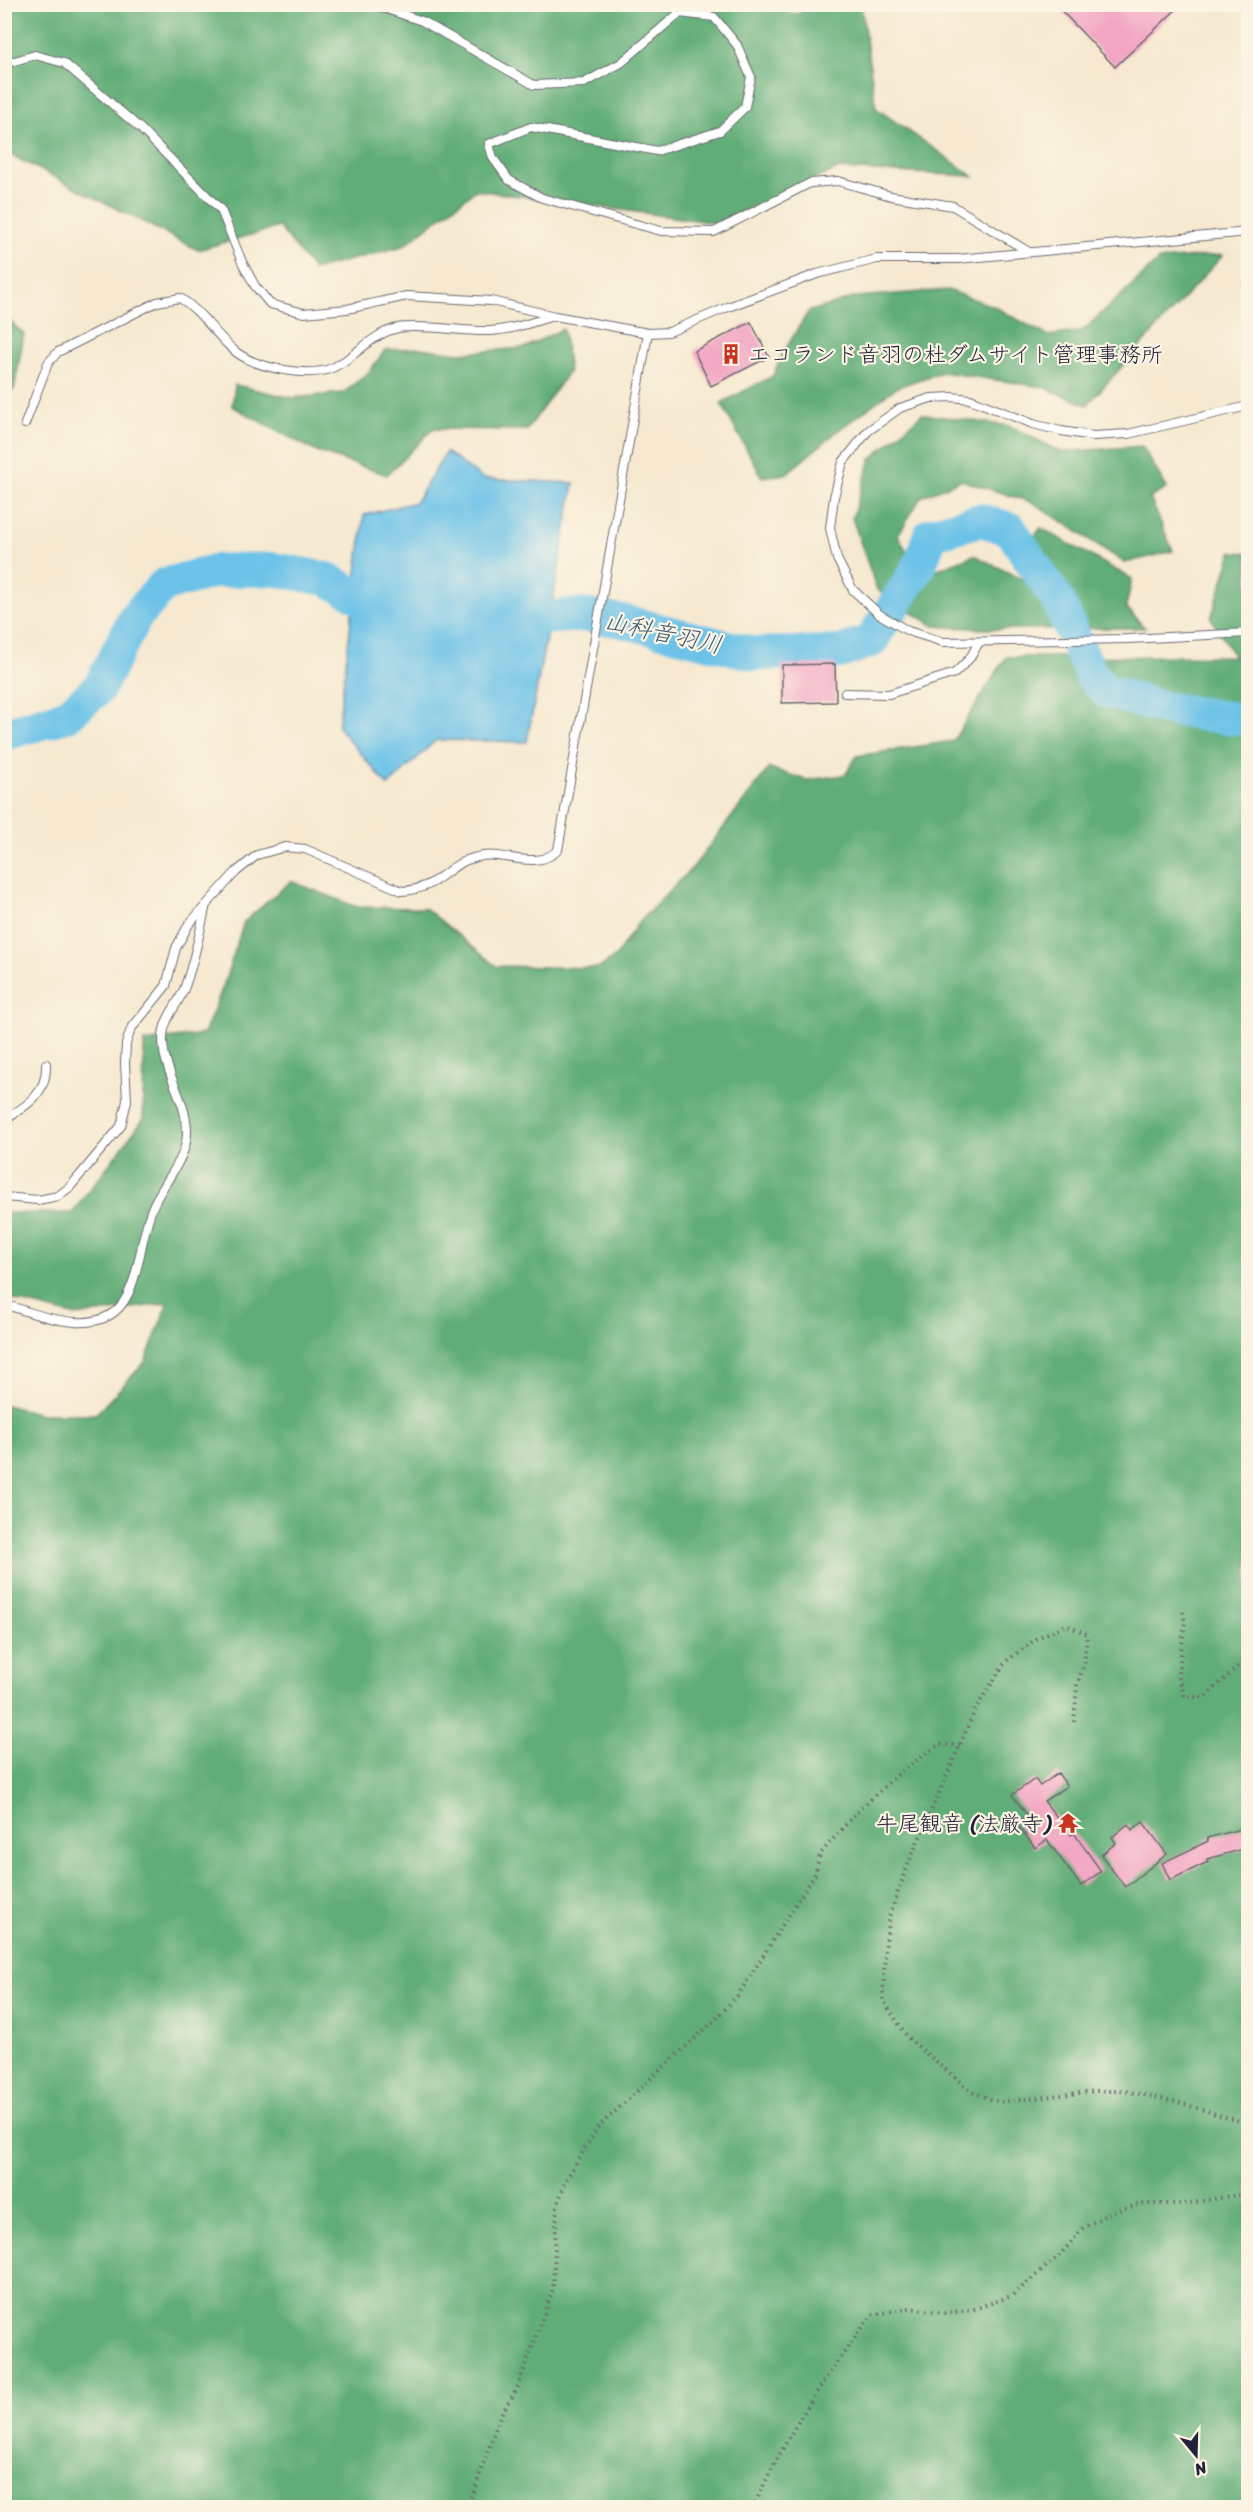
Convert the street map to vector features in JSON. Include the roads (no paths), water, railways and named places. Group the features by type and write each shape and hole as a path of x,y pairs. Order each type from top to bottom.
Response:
{"lane":[{"path":"372,4 422,21 534,85 584,83 621,63 679,13 714,17 737,45 751,77 745,107 720,131 657,151 531,127 489,144 493,158 509,180 542,198 661,231 714,232 810,183 838,181 891,196 953,206 1031,252"},
{"path":"4,64 35,55 64,63 141,129 221,210 255,286 270,304 304,313 347,309 407,296 491,301 555,316 648,333 669,332 817,274 877,259 958,259 1248,232"},
{"path":"25,424 48,363 58,352 157,302 180,298 194,307 237,353 275,368 312,373 343,363 381,333 401,328 492,331 555,316"},
{"path":"4,1197 38,1200 58,1196 70,1186 121,1126 128,1101 125,1063 126,1044 131,1029 166,986 177,948 189,924 236,872 257,855 285,847 305,849 402,891 417,891 433,885 452,868 480,856 539,860 549,858 558,850 648,333"},
{"path":"1248,406 1128,434 1093,435 1061,431 1034,424 970,399 931,398 900,408 868,431 843,462 834,497 830,528 837,559 853,590 879,614 908,631 944,642 1128,639 1248,633"},
{"path":"845,693 889,694 955,673 970,658 979,642"},
{"path":"4,1304 54,1320 92,1322 114,1314 128,1295 153,1205 183,1152 187,1134 186,1118 166,1059 163,1037 169,1015 184,990 197,949 205,908"},
{"path":"4,1120 28,1106 40,1092 46,1077 46,1064"}],"water":[{"path":"446,452 483,479 574,483 527,742 436,740 388,786 338,727 364,515 416,502"}],"waterway":[{"name":"山科音羽川","path":"504,630 538,618 582,615 622,621 755,654 840,652 871,641 920,565 931,534 980,520 1010,529 1058,601 1091,675 1106,691 1164,708 1248,719"},
{"name":"山科音羽川","path":"4,734 66,716 99,688 136,616 164,585 215,571 272,569 327,579 395,617"}],"place":[{"name":"エコランド音羽の杜ダムサイト管理事務所","path":"731,354"},
{"name":"牛尾観音 (法厳寺)","path":"1068,1823"}]}
